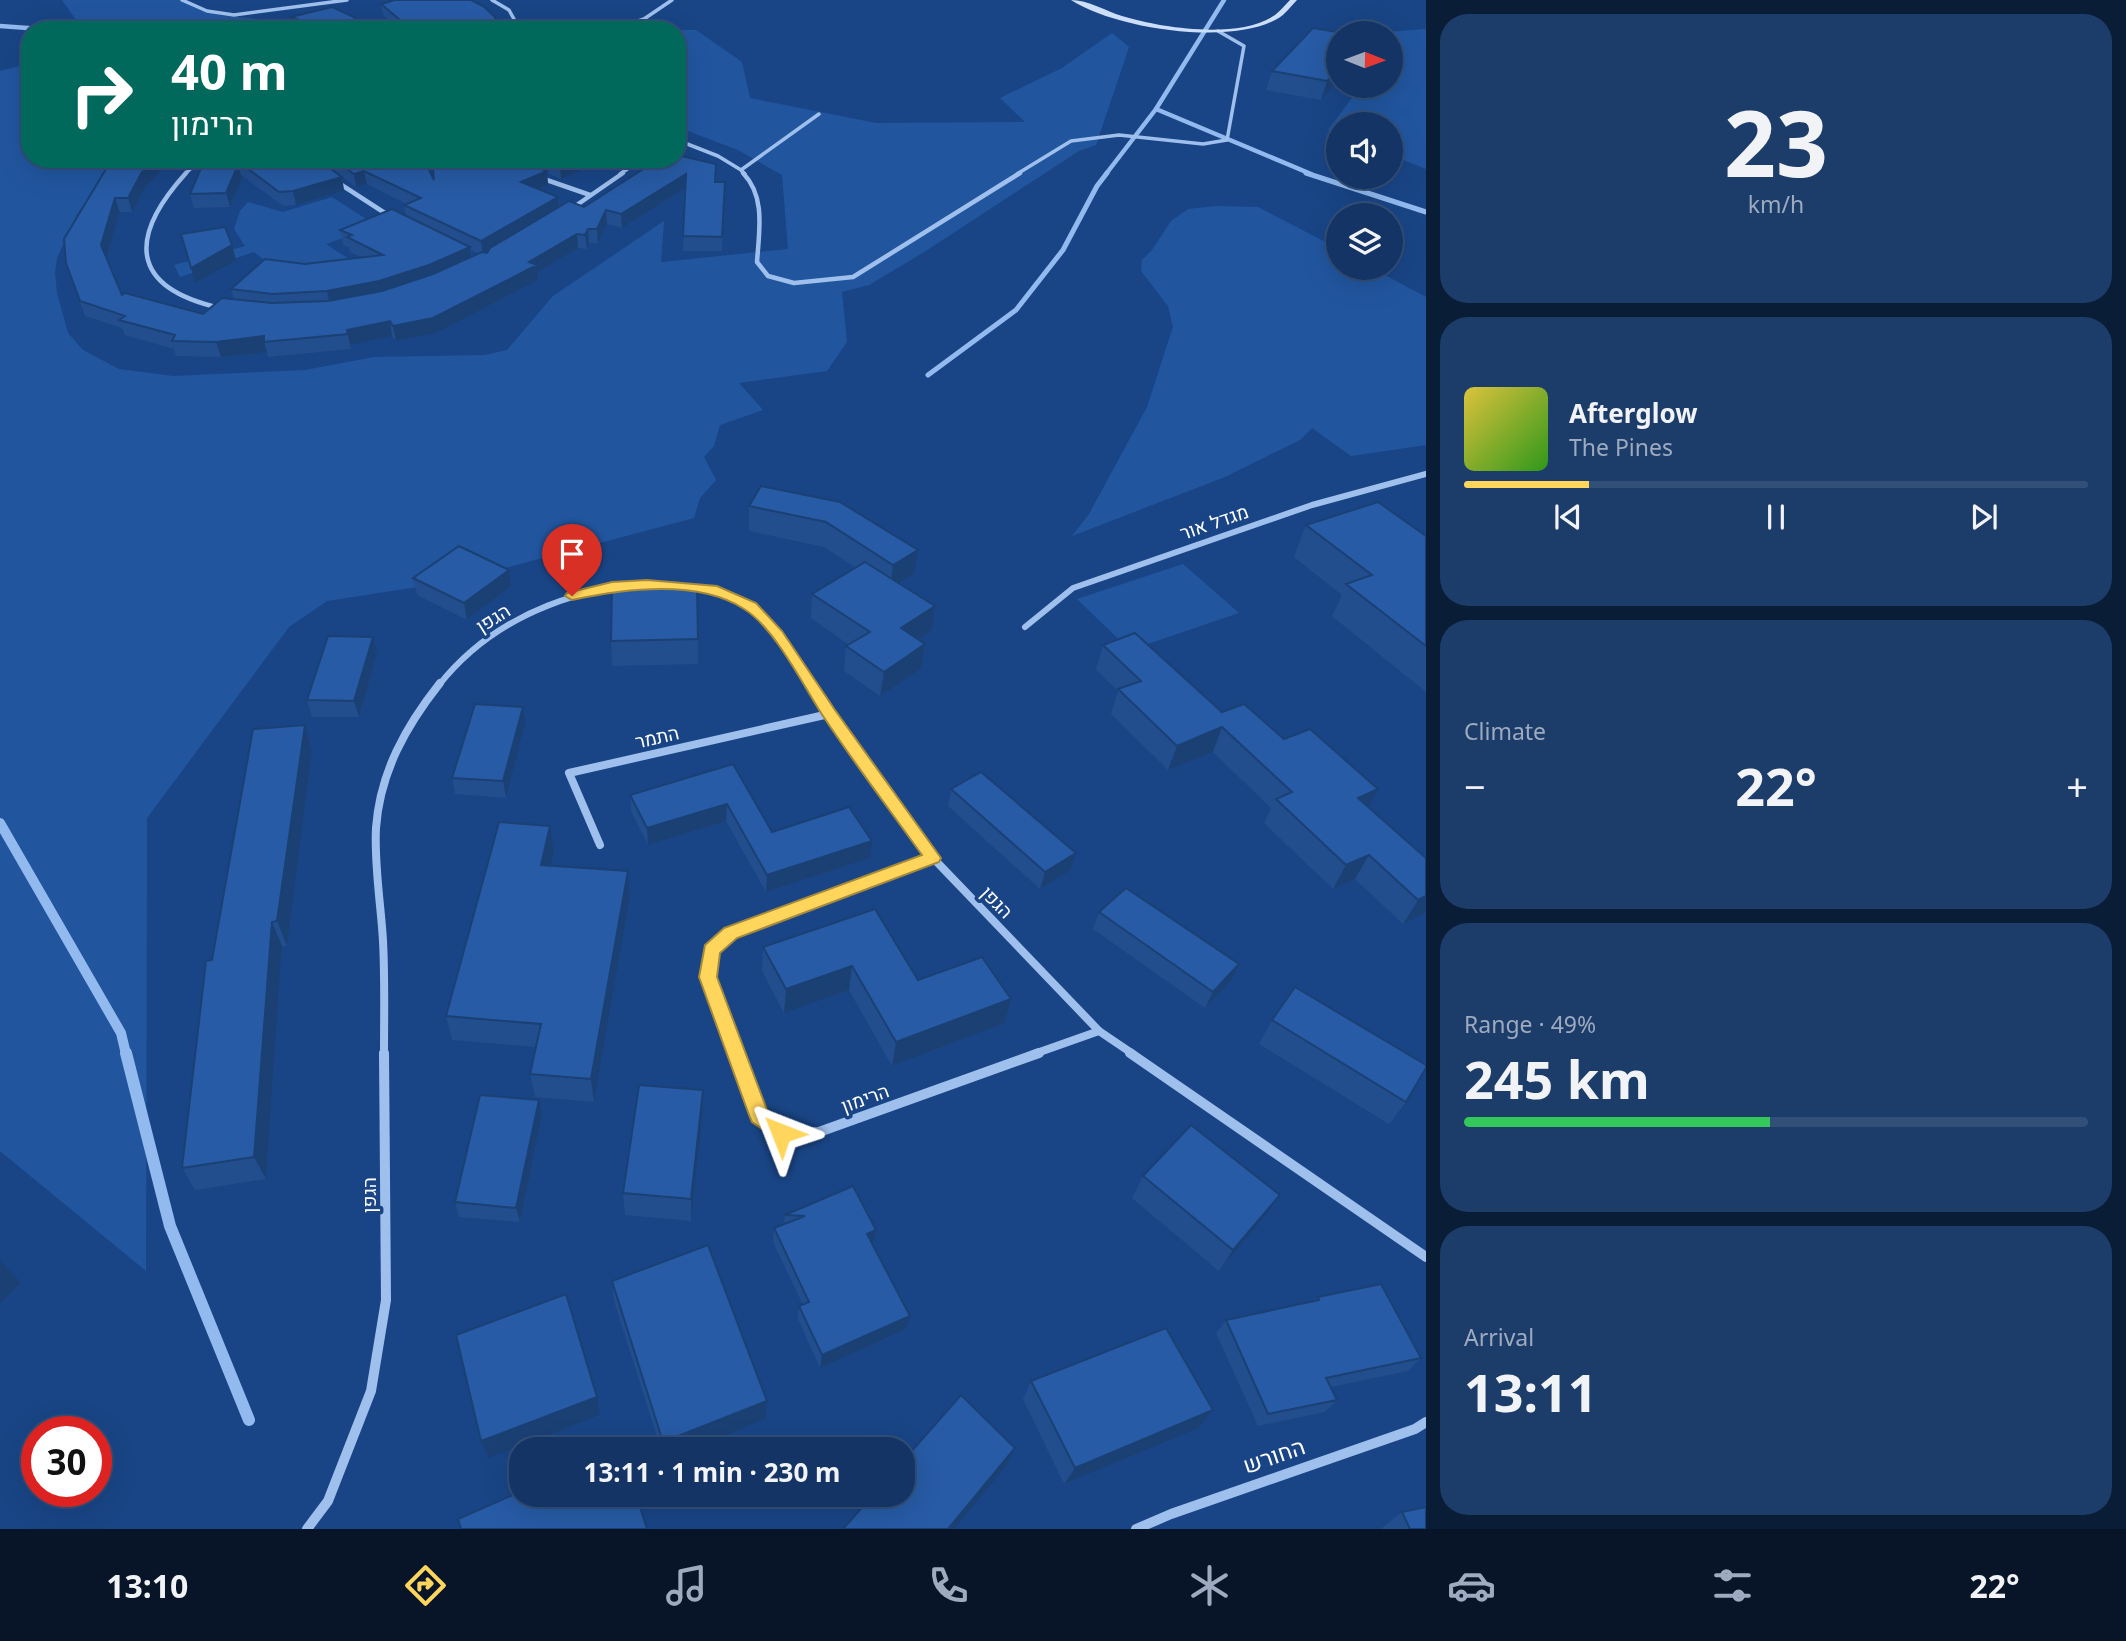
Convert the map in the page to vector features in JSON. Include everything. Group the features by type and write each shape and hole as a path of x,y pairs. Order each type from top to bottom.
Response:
{"street":[{"path":"182,0 207,11 234,15 347,0"},
{"path":"492,0 509,10 515,21"},
{"path":"638,21 672,0"},
{"path":"1074,0 1113,16 1142,24 1218,31 1266,22 1288,10 1294,0"},
{"path":"317,5 329,10"},
{"path":"340,15 354,21"},
{"path":"686,144 718,156 741,170 757,194 760,208 757,262 768,276 794,283 853,277 1071,141 1119,135 1203,144 1227,140 1244,46 1218,31"},
{"path":"741,170 819,114"},
{"path":"191,168 161,202 152,221 147,252 157,280 170,291 224,309"},
{"path":"564,213 629,168"},
{"path":"327,175 395,220"},
{"path":"534,175 590,195"},
{"name":"מגדל אור","path":"1025,627 1073,588 1312,505 1426,474"},
{"name":"הגפן","path":"307,1529 328,1501 371,1391 386,1300 383,946 376,830 381,794 395,751 417,712 452,668 490,636 540,609 572,596 612,587 647,584 717,591 751,606 777,634 829,714 933,858 1099,1031 1426,1257"},
{"name":"התמר","path":"600,845 569,773 829,714"},
{"name":"הרימון","path":"933,858 731,933 712,950 708,977 759,1115 781,1133 819,1132 1099,1031"},
{"name":"החורש","path":"1136,1529 1171,1514 1415,1429 1426,1422"}],"shaded area":[{"path":"62,0 186,0 219,15 274,21 77,21"},
{"path":"1426,29 1426,169 1403,160 1403,112 1342,112 1352,98 1404,98 1404,31"},
{"path":"686,30 696,30 742,62 750,98 876,123 1025,122 1000,98 1062,68 1112,33 1129,47 1096,145 1079,151 869,285 842,292 847,342 827,371 739,383 763,410 720,425 714,446 704,457 716,480 700,498 694,518 456,581 327,601 289,627 147,818 146,1271 0,1151 0,71 21,65 21,168 115,168 94,190 77,214 57,258 57,293 68,333 83,350 119,369 173,376 305,370 374,357 485,355 507,350 553,296 664,221 661,262 788,249 782,175 738,150 686,130"},
{"path":"332,197 377,226 326,244 355,263 271,265 254,252 180,277 174,265 245,246 234,229 240,211 248,202 283,212"},
{"path":"1215,206 1258,207 1326,242 1326,280 1394,280 1426,297 1426,445 1351,456 1312,428 1300,440 1225,477 1072,536 1089,514 1147,407 1173,327 1168,306 1141,271 1142,260 1171,221 1188,209"},
{"path":"1183,564 1239,613 1130,650 1077,599"}],"building":[{"path":"395,0 471,0 483,6 495,17 496,21 401,21 381,4"},
{"path":"332,7 354,17 356,21 301,21 291,17"},
{"path":"1313,28 1326,30 1326,81 1272,71"},
{"path":"686,157 716,164 715,182 725,182 722,237 683,236 686,174 621,214 606,210 597,229 588,229 585,235 577,234 529,262 537,265 433,318 393,326 390,321 347,330 348,334 264,342 264,336 216,342 172,341 175,335 119,320 125,316 80,301 66,263 64,239 107,168 146,168 128,198 115,198 101,245 122,295 125,293 203,314 222,298 272,303 328,301 382,291 433,274 482,252 487,253 490,248 569,201 584,207 645,168 686,168"},
{"path":"201,168 237,168 226,193 190,194"},
{"path":"247,168 330,168 342,177 293,191 279,192"},
{"path":"346,168 428,168 434,180 433,168 538,168 547,171 521,182 558,197 481,241 404,205 421,198 364,171 354,174"},
{"path":"392,209 470,247 429,265 379,281 327,291 272,294 231,289 265,259 305,264 383,255 347,237 352,235 340,230"},
{"path":"225,227 232,245 191,268 181,234"},
{"path":"761,486 840,502 918,550 893,565 826,522 749,506"},
{"path":"1378,502 1426,536 1426,646 1346,584 1372,575 1306,525"},
{"path":"459,546 509,570 464,603 413,578"},
{"path":"865,562 935,606 901,628 925,644 884,672 846,646 870,632 812,594"},
{"path":"697,586 698,639 611,641 612,588"},
{"path":"1135,633 1222,712 1244,704 1284,739 1310,729 1378,789 1358,798 1426,858 1426,896 1418,900 1369,855 1346,865 1276,799 1292,792 1222,727 1177,746 1118,689 1141,681 1103,645"},
{"path":"328,636 373,637 354,701 307,700"},
{"path":"475,704 523,707 503,781 452,778"},
{"path":"305,725 277,921 272,922 254,1157 182,1168 206,961 212,960 253,729"},
{"path":"733,764 772,832 849,807 872,841 767,875 727,804 647,828 630,795"},
{"path":"981,772 1076,853 1045,872 951,789"},
{"path":"499,822 550,826 541,865 628,871 591,1079 530,1074 541,1024 446,1016"},
{"path":"1126,888 1239,964 1213,992 1099,912"},
{"path":"875,909 918,980 982,957 1011,999 896,1042 852,966 786,989 763,947"},
{"path":"1295,987 1426,1065 1406,1102 1272,1020"},
{"path":"639,1085 703,1090 691,1199 623,1193"},
{"path":"480,1095 539,1100 516,1208 455,1202"},
{"path":"1191,1125 1280,1195 1233,1250 1143,1176"},
{"path":"853,1186 876,1230 867,1234 910,1316 822,1355 799,1306 809,1302 774,1228 805,1216 785,1215"},
{"path":"708,1245 767,1401 676,1437 661,1437 612,1281"},
{"path":"1381,1284 1421,1358 1326,1378 1337,1400 1268,1414 1226,1320"},
{"path":"566,1294 597,1397 481,1441 456,1335"},
{"path":"1166,1328 1213,1410 1075,1468 1031,1381"},
{"path":"961,1395 1015,1448 948,1529 843,1529 862,1507 915,1507 915,1447"},
{"path":"509,1497 509,1507 640,1507 647,1529 461,1529 458,1519"},
{"path":"1426,1507 1426,1529 1410,1529 1402,1512"}],"waterway":[{"path":"1156,109 1224,0"},
{"path":"0,26 21,28"},
{"path":"1106,174 1156,109"},
{"path":"1156,109 1311,174"},
{"path":"928,375 1016,310 1063,250 1097,186 1107,173"},
{"path":"1306,173 1426,212"},
{"path":"0,823 121,1033 126,1054"},
{"path":"126,1053 170,1226 249,1420"}],"route":[{"path":"572,596 612,587 647,584 717,591 751,606 777,634 829,714 933,858 731,933 712,950 708,977 759,1115 781,1133"}]}
